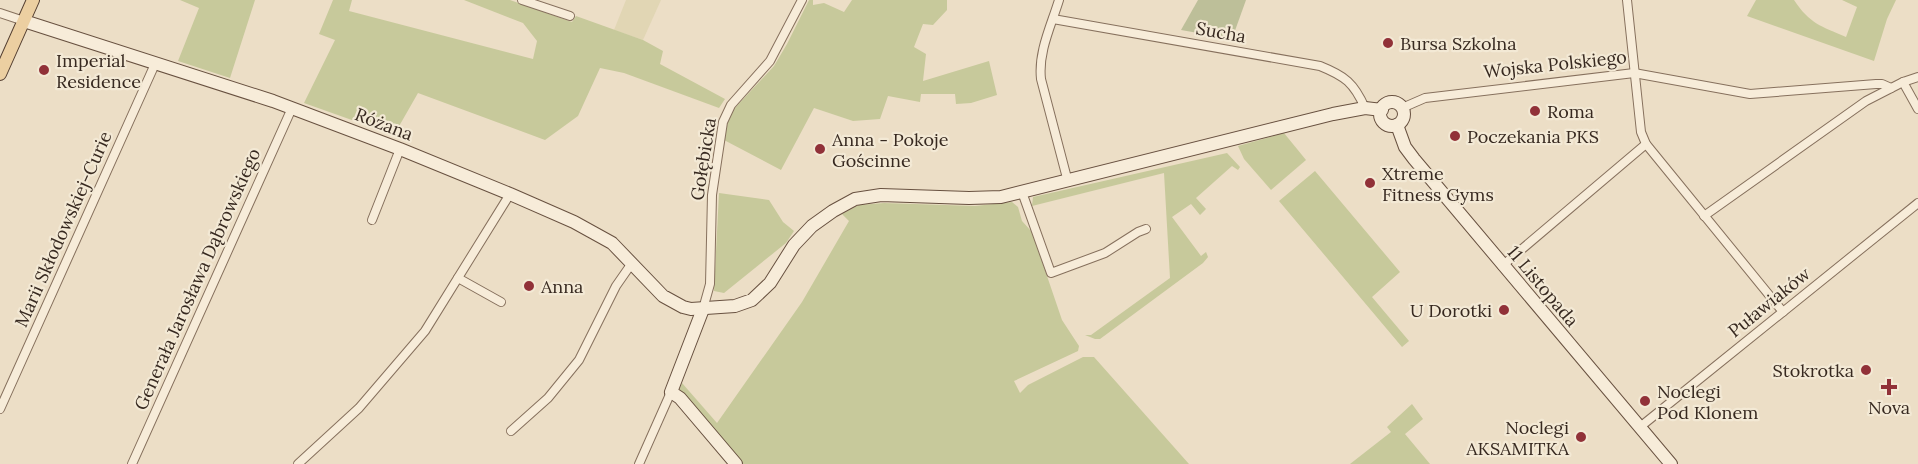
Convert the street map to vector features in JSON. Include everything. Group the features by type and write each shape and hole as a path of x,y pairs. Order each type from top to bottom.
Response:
{"main road":[{"path":"0,74 33,0"}],"street":[{"path":"522,0 570,16"},
{"name":"Gołębicka","path":"703,309 710,284 712,195 723,122 731,105 770,61 802,0"},
{"path":"1059,0 1043,50 1040,68 1041,80 1068,182"},
{"path":"1627,0 1641,132 1646,144 1783,312"},
{"path":"0,13 24,21"},
{"name":"Sucha","path":"1053,19 1320,66 1339,73 1356,88 1365,108"},
{"name":"Różana","path":"24,21 292,108 510,194 593,232 620,249 663,296 683,307 703,309"},
{"name":"Marii Skłodowskiej-Curie","path":"0,409 155,64"},
{"name":"Wojska Polskiego","path":"1402,108 1425,98 1634,73 1750,94 1876,84 1891,88"},
{"path":"1704,216 1866,101 1918,77"},
{"path":"1903,82 1918,109"},
{"path":"1390,102 1399,104 1402,108 1404,118 1397,125 1392,126 1383,121 1382,110 1390,102"},
{"name":"Generała Jarosława Dąbrowskiego","path":"132,464 292,108"},
{"path":"639,464 703,309 735,306 758,296 770,283 801,237 820,219 855,199 882,195 986,198 1022,192 1365,108 1382,110"},
{"name":"11 Listopada","path":"1397,125 1405,147 1413,159 1671,464"},
{"path":"1502,266 1646,144"},
{"path":"372,220 400,149"},
{"path":"1022,192 1051,273 1105,253 1137,232 1146,229"},
{"path":"298,464 359,408 425,331 510,194"},
{"name":"Puławiaków","path":"1640,427 1918,203"},
{"path":"511,431 548,398 579,360 616,286 632,263"},
{"path":"458,278 501,302"},
{"path":"670,392 680,398 736,464"}],"shaded area":[{"path":"626,0 661,0 643,40 614,30"}],"green space":[{"path":"180,0 255,0 230,78 178,61 199,8"},
{"path":"333,0 352,0 349,11 533,59 537,41 523,23 464,0 510,0 572,22 576,16 643,40 663,51 660,64 725,99 719,108 624,73 600,68 578,116 545,140 418,93 394,135 304,103 335,40 319,34"},
{"path":"809,0 813,0 813,5 824,3 844,12 852,0 947,0 947,10 933,25 923,24 914,47 926,54 923,81 989,61 997,95 971,103 956,104 955,94 921,94 920,102 888,96 880,119 853,121 814,108 781,170 724,140 733,110 774,66"},
{"path":"1198,0 1246,0 1232,39 1181,30"},
{"path":"1756,0 1794,0 1811,19 1846,37 1857,7 1842,0 1896,0 1887,19 1874,61 1747,16"},
{"path":"1284,133 1306,160 1271,190 1244,159 1238,146"},
{"path":"1227,153 1240,167 1238,170 1232,166 1196,198 1206,209 1200,215 1191,204 1172,217 1201,256 1206,252 1208,257 1100,339 1085,335 1091,335 1170,278 1164,173 1032,206 1033,197"},
{"path":"1315,171 1400,272 1372,297 1409,341 1402,347 1279,201"},
{"path":"719,193 769,200 783,222 794,231 786,243 724,293 714,291"},
{"path":"1012,202 1018,207 1022,221 1032,232 1062,320 1079,346 1078,351 1014,381 1020,393 1028,385 1083,357 1094,357 1189,464 742,464 679,390 682,383 717,423 802,302 849,221 842,214 859,205 884,203 975,206"},
{"path":"1412,404 1423,419 1405,434 1430,464 1350,464 1391,432 1387,427"}],"place":[{"name":"Bursa Szkolna","path":"1388,43"},
{"name":"Imperial Residence","path":"44,70"},
{"name":"Roma","path":"1535,111"},
{"name":"Poczekania PKS","path":"1455,136"},
{"name":"Anna - Pokoje Gościnne","path":"820,149"},
{"name":"Xtreme Fitness Gyms","path":"1370,183"},
{"name":"Anna","path":"529,286"},
{"name":"U Dorotki","path":"1504,310"},
{"name":"Stokrotka","path":"1866,370"},
{"name":"Nova","path":"1889,387"},
{"name":"Noclegi Pod Klonem","path":"1645,401"},
{"name":"Noclegi AKSAMITKA","path":"1581,437"}]}
